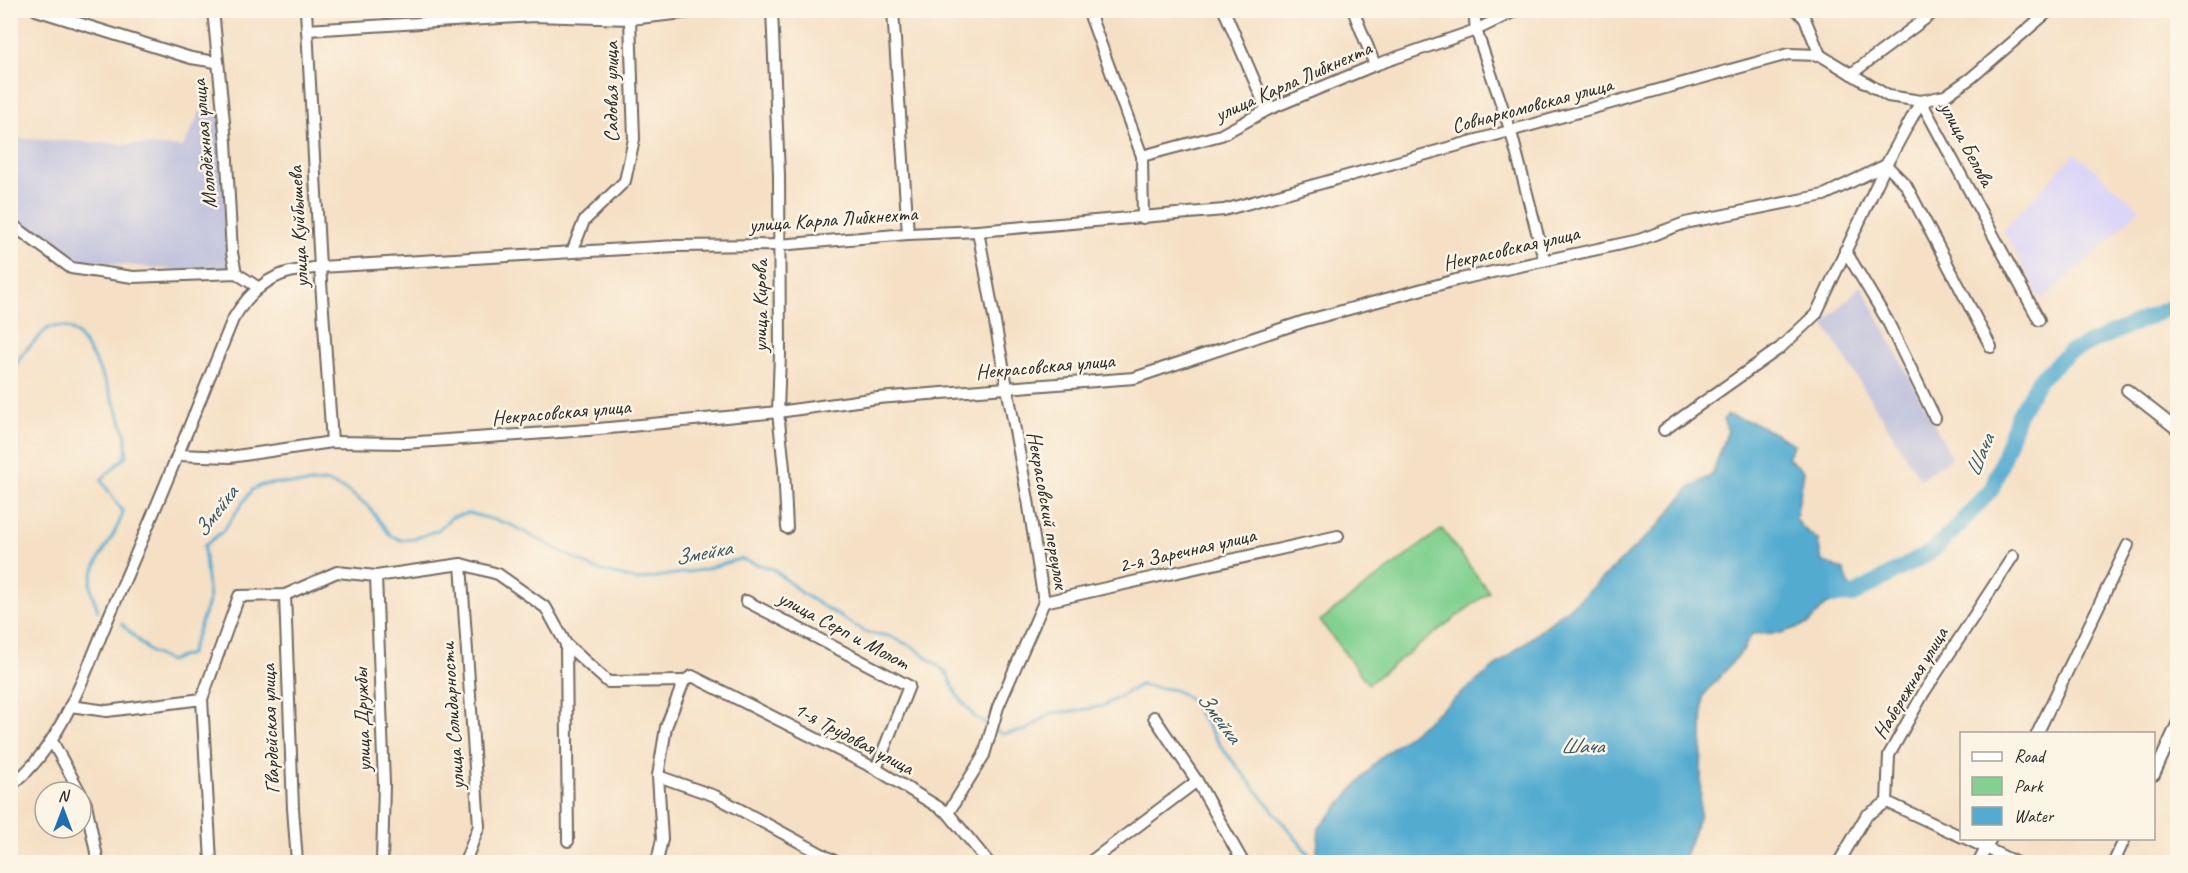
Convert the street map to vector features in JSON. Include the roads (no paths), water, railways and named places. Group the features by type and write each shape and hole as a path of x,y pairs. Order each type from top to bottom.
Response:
{"street":[{"path":"36,10 190,58 216,62"},
{"name":"Молодёжная улица","path":"213,10 216,62 226,142 232,253 236,273"},
{"name":"улица Куйбышева","path":"306,10 332,442"},
{"path":"307,30 534,16 630,20 710,10"},
{"name":"улица Кирова","path":"772,10 779,175 778,412 787,528"},
{"path":"892,10 908,234"},
{"path":"1088,10 1142,156 1143,218"},
{"path":"1224,10 1267,110"},
{"path":"1353,10 1375,65"},
{"path":"1474,10 1476,30 1511,132 1544,259"},
{"name":"улица Карла Либкнехта","path":"1142,156 1221,135 1267,110 1375,65 1476,30 1517,10"},
{"path":"1851,74 1937,10"},
{"path":"1921,101 1945,96 1971,78 2050,10"},
{"path":"1804,13 1820,55"},
{"name":"Садовая улица","path":"572,252 584,221 625,181 634,139 630,20"},
{"name":"Совнаркомовская улица","path":"1143,218 1224,210 1788,54 1820,55 1887,96 1921,101"},
{"name":"улица Белова","path":"1664,430 1780,348 1816,314 1886,165 1921,101"},
{"name":"улица Белова","path":"1921,101 2039,320"},
{"path":"1886,165 1906,185 1991,347"},
{"name":"Некрасовская улица","path":"178,455 230,457 332,442 405,443 588,430 778,412 878,398 1134,378 1305,321 1456,280 1639,240 1685,223 1824,195 1886,165"},
{"name":"улица Карла Либкнехта","path":"10,786 26,775 52,741 70,706 178,455 233,319 244,301 285,273 320,267 676,246 779,244 1143,218"},
{"path":"10,224 71,268 133,278 236,273 260,288"},
{"name":"Некрасовский переулок","path":"948,813 986,749 998,707 1044,602 978,231"},
{"path":"1845,250 1887,320 1935,418"},
{"path":"2127,390 2178,430"},
{"name":"2-я Заречная улица","path":"1044,602 1338,536"},
{"path":"2038,732 2128,545"},
{"name":"Набережная улица","path":"1887,802 1889,755 1923,694 2013,556"},
{"path":"211,862 202,699 239,596 285,595 337,572 376,576 461,564 498,574 546,608 566,644 608,682 684,681 666,727 658,776 662,839 657,862"},
{"name":"улица Солидарности","path":"461,564 479,826 465,862"},
{"name":"улица Дружбы","path":"376,576 384,784 382,862"},
{"name":"Гвардейская улица","path":"285,595 292,796 297,862"},
{"name":"улица Серп и Молот","path":"746,601 909,686 876,769"},
{"path":"566,644 567,841"},
{"name":"1-я Трудовая улица","path":"684,681 692,676 876,769 948,813 988,862"},
{"path":"70,706 107,711 202,699"},
{"path":"1154,717 1197,782 1243,862"},
{"path":"2155,773 2178,722"},
{"path":"52,741 73,780"},
{"path":"658,776 715,796 836,862"},
{"path":"1094,861 1197,782"},
{"path":"1839,862 1866,816 1887,802 1960,837"},
{"path":"93,838 98,862"},
{"path":"1973,840 1988,843 2015,862"},
{"path":"2114,862 2124,840"},
{"path":"1979,862 1988,843"}],"water":[{"name":"Шача","path":"1728,415 1755,423 1794,444 1787,457 1804,471 1796,519 1818,540 1822,561 1844,570 1853,595 1826,605 1808,624 1781,633 1752,634 1743,650 1703,696 1700,815 1685,856 1679,862 1316,862 1319,828 1380,758 1580,599 1659,525 1689,488 1712,475 1728,430 1723,420"}],"waterway":[{"name":"Шача","path":"1833,596 1853,595 1932,551 1958,526 1992,489 2018,416 2039,380 2068,353 2178,304"},
{"name":"Змейка","path":"10,374 23,353 49,327 72,330 95,362 121,422 126,438 126,456 101,480 123,512 93,574 91,590 98,611"},
{"name":"Змейка","path":"122,624 149,651 169,661 190,654 209,600 204,546 223,531 252,490 261,485 280,483 327,482 346,490 368,506 391,536 401,540 414,539 438,530 452,517 469,513 509,524 595,569 637,580 701,570 740,559 773,569 803,594 867,633 889,636 915,648 946,672 957,695 975,717 1002,734 1027,730 1051,713 1103,706 1140,685 1175,690 1190,699 1222,748 1315,862"}]}
